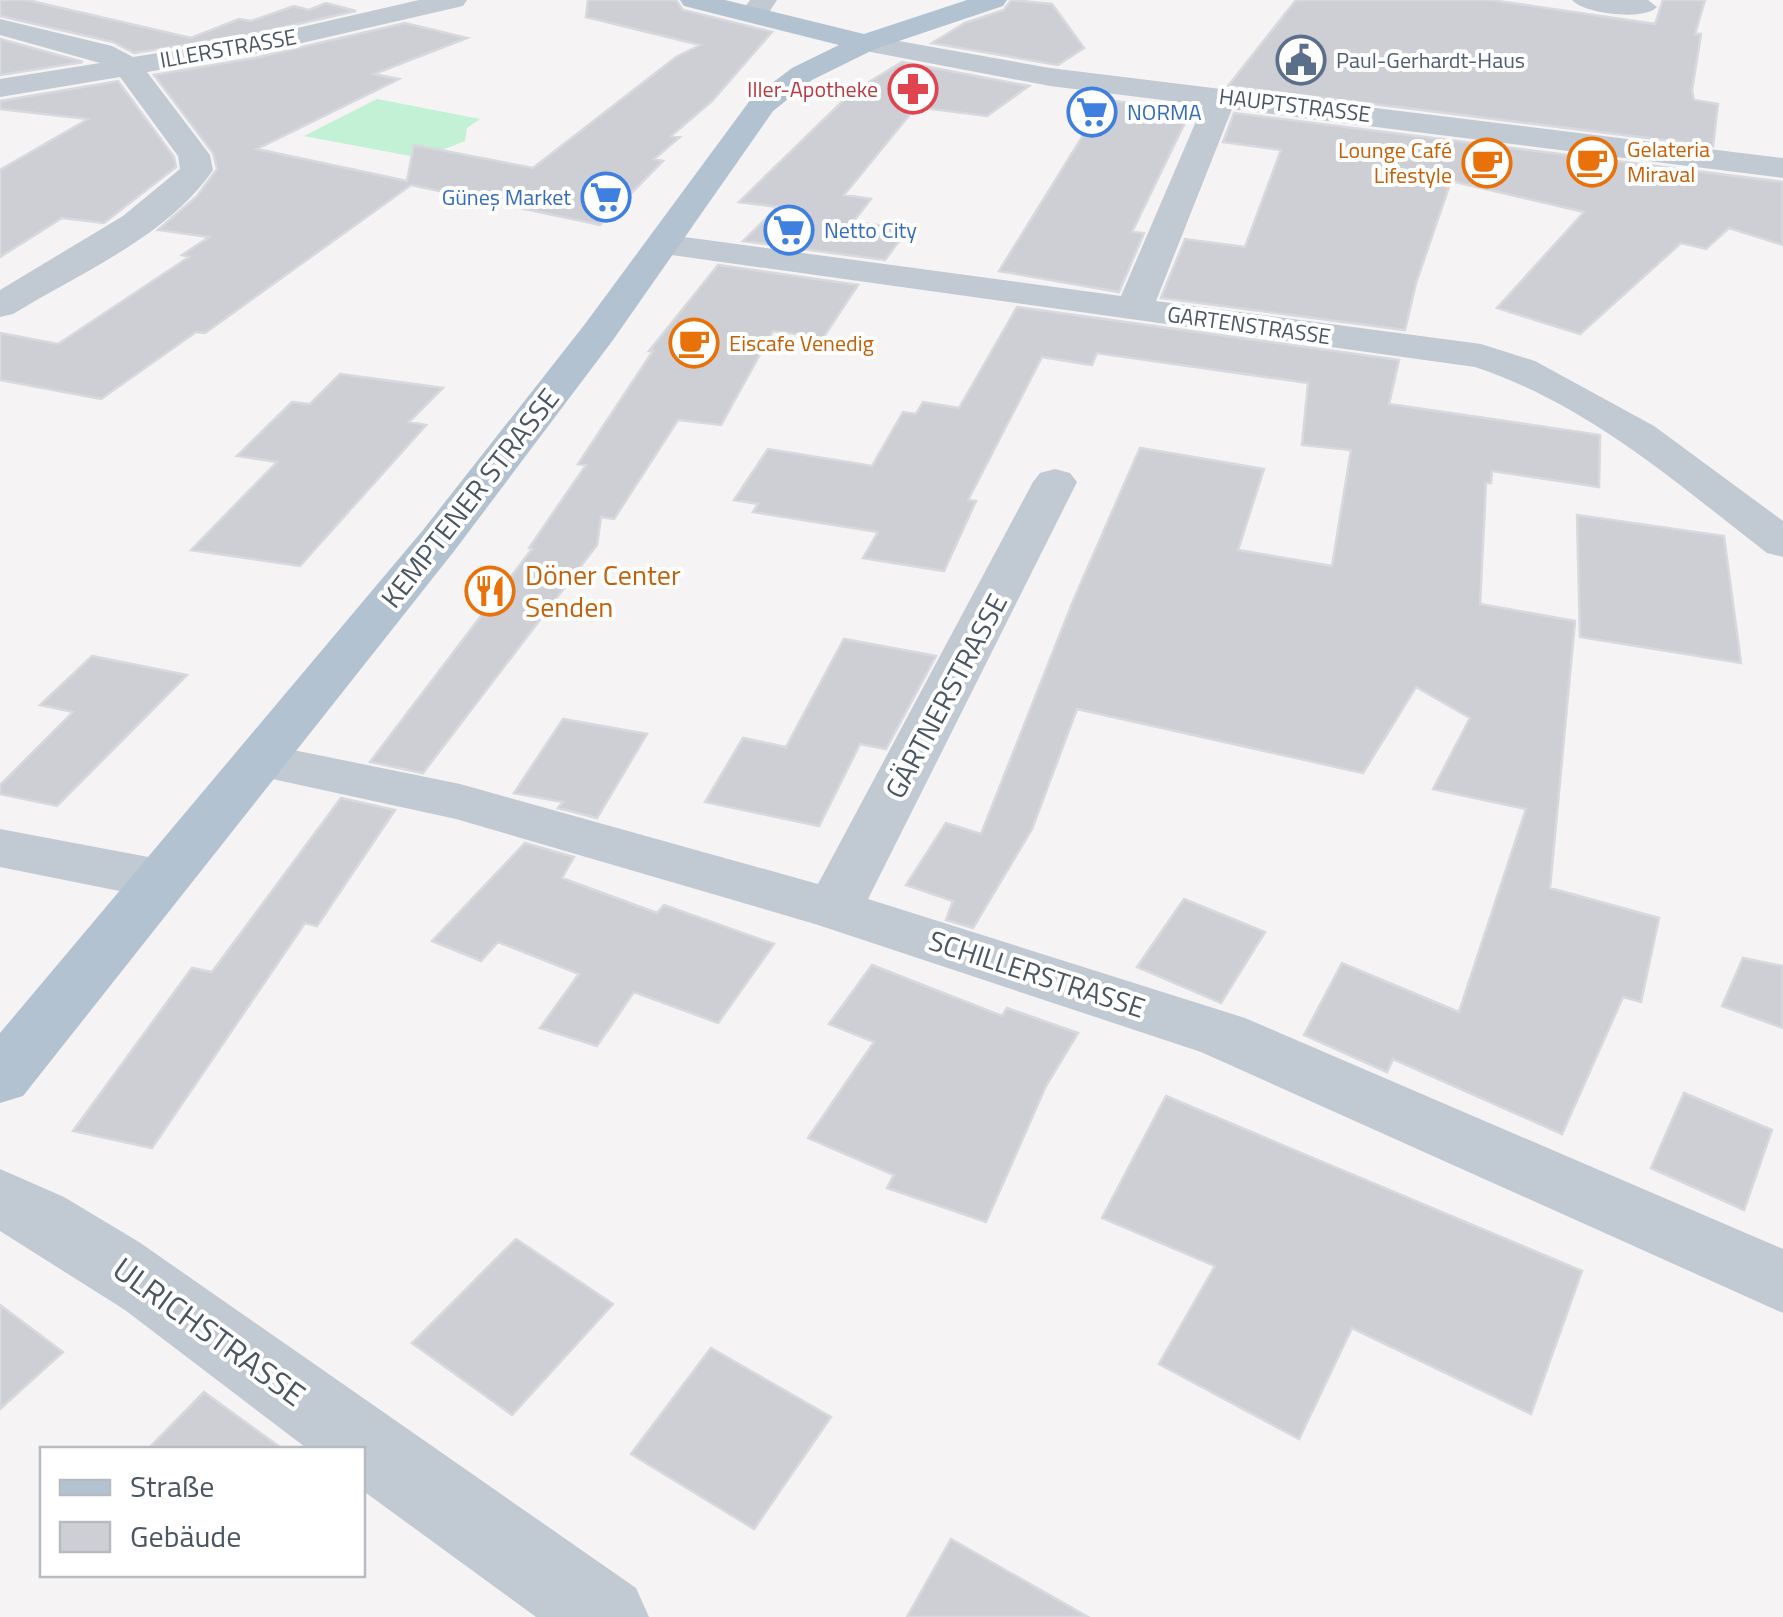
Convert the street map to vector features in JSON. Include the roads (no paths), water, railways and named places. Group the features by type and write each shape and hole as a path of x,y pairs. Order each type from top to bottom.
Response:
{"main road":[{"name":"HAUPTSTRASSE","path":"693,0 759,7 865,43"},
{"name":"KEMPTENER STRASSE","path":"0,1078 439,540 662,245 762,105 802,74 865,43 994,0"}],"street":[{"name":"ILLERSTRASSE","path":"0,88 254,46 454,0"},
{"path":"1584,0 1645,4 1641,38"},
{"path":"0,27 102,52 126,65 194,155 197,170 186,187 158,207 0,306"},
{"name":"HAUPTSTRASSE","path":"865,43 956,63 1783,168"},
{"path":"1134,310 1222,96"},
{"name":"GARTENSTRASSE","path":"662,245 1514,364 1572,390 1782,541"},
{"name":"GÄRTNERSTRASSE","path":"834,909 1055,482"},
{"name":"SCHILLERSTRASSE","path":"259,760 460,802 834,909 1223,1034 1783,1282"},
{"path":"0,848 159,879"},
{"name":"ULRICHSTRASSE","path":"0,1198 54,1224 139,1279 443,1504 607,1617"}],"place":[{"name":"Paul-Gerhardt-Haus","path":"1301,60"},
{"name":"Iller-Apotheke","path":"913,89"},
{"name":"NORMA","path":"1092,112"},
{"name":"Gelateria Miraval","path":"1592,162"},
{"name":"Lounge Café Lifestyle","path":"1487,163"},
{"name":"Güneş Market","path":"606,197"},
{"name":"Netto City","path":"789,230"},
{"name":"Eiscafe Venedig","path":"694,343"},
{"name":"Döner Center Senden","path":"490,591"}]}
